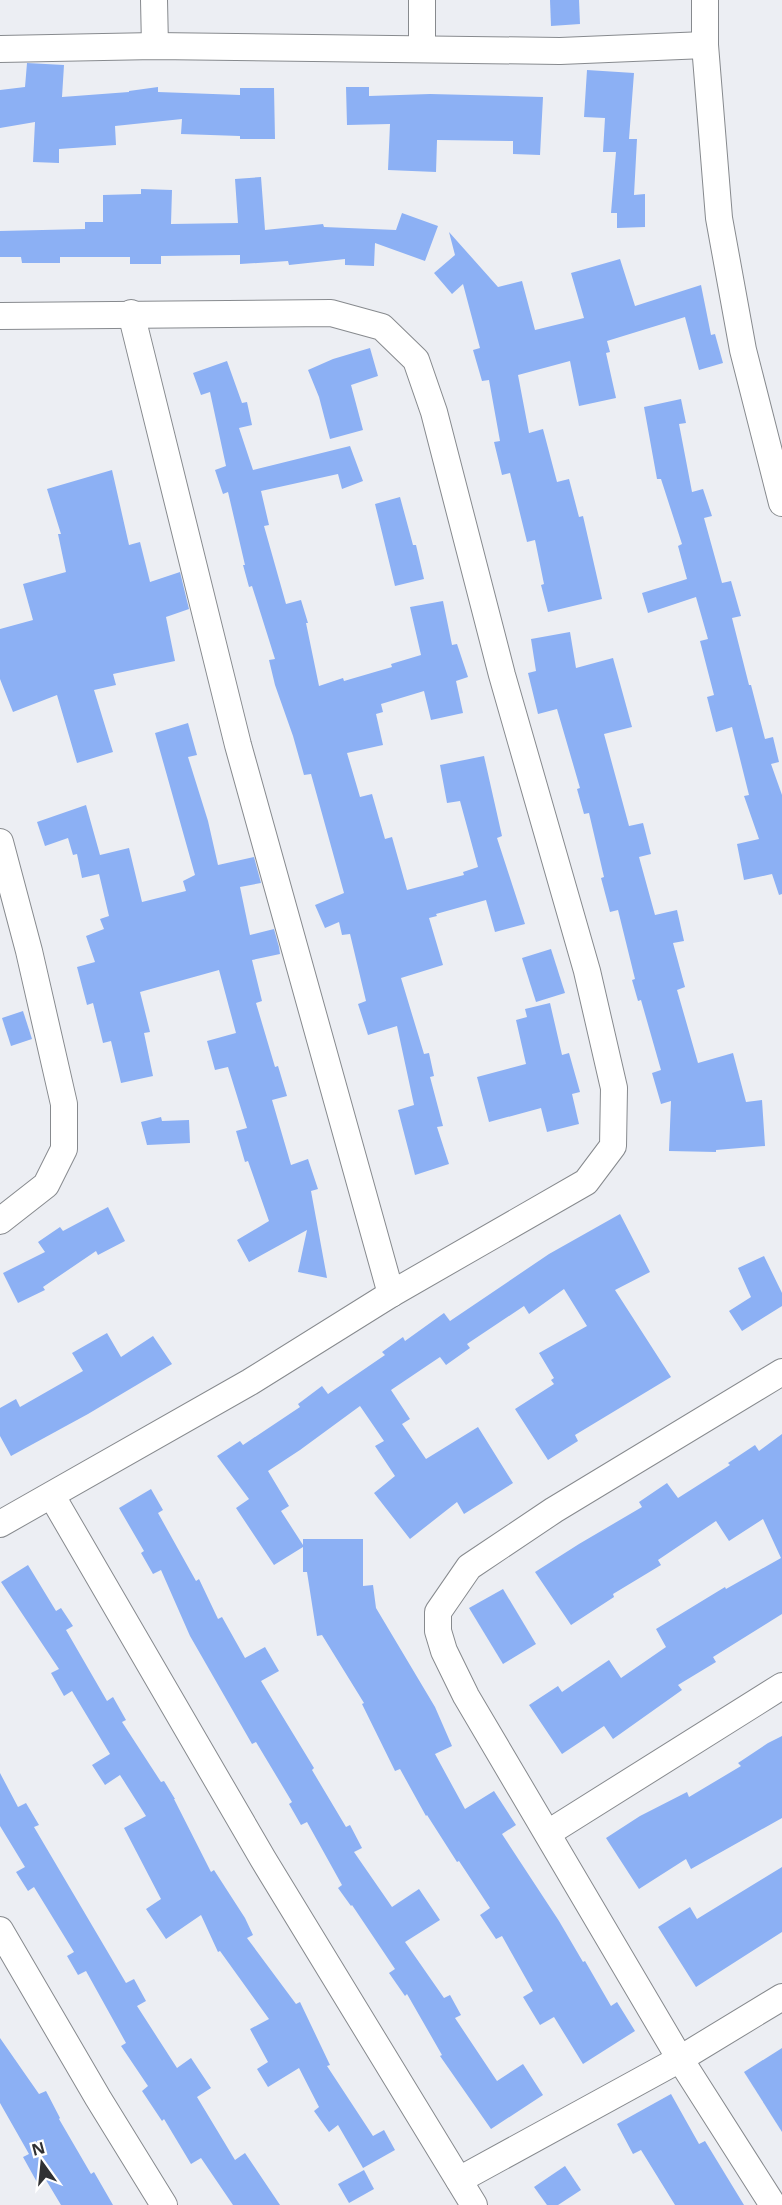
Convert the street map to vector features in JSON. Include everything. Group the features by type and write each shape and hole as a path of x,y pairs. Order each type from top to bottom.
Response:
{"street":[{"path":"154,0 156,46"},
{"path":"422,0 422,49"},
{"path":"705,0 705,45 718,218 743,350 782,503"},
{"path":"0,49 156,46 560,51 705,45"},
{"path":"131,313 238,745 391,1294"},
{"path":"0,316 131,313 331,313 382,327 416,360 434,412 502,675 587,971 614,1088 612,1146 586,1182 391,1294 250,1382 0,1524"},
{"path":"0,842 29,951 64,1104 64,1149 46,1185 0,1221"},
{"path":"773,2205 680,2058 466,1696 444,1651 438,1631 438,1612 469,1567 554,1510 782,1372"},
{"path":"52,1496 263,1859 474,2205"},
{"path":"549,1833 782,1686"},
{"path":"0,1930 98,2098 164,2205"},
{"path":"459,2180 680,2058 782,1997"}],"building":[{"path":"550,0 579,0 580,24 551,26"},
{"path":"27,63 64,65 62,97 129,92 158,87 158,92 240,95 240,88 274,88 275,139 240,139 240,136 181,134 182,119 115,126 116,145 59,149 59,163 33,162 35,122 0,128 0,90 25,87"},
{"path":"587,70 634,73 629,139 637,139 634,195 645,194 645,227 617,228 617,213 611,213 616,152 603,152 605,118 584,117"},
{"path":"346,87 369,87 369,96 430,94 543,97 540,155 513,154 513,141 437,140 436,172 388,170 390,124 347,125"},
{"path":"261,177 265,230 323,224 324,227 396,230 402,213 438,226 425,261 375,243 374,266 345,265 345,259 289,265 288,261 240,264 240,255 161,256 161,264 130,264 130,257 60,257 60,263 22,263 21,257 0,257 0,231 85,229 85,222 103,222 103,195 141,194 141,189 172,190 171,224 238,223 235,179"},
{"path":"449,232 498,287 522,281 535,330 584,318 571,273 620,259 635,306 701,285 711,335 715,334 723,363 699,370 685,317 607,341 610,352 606,353 616,398 579,406 570,361 518,375 529,433 543,429 557,482 569,479 579,517 583,516 602,599 548,612 541,585 544,584 535,540 527,542 510,473 502,475 494,442 500,441 489,380 482,381 473,350 480,348 463,284 452,294 434,273 455,255"},
{"path":"370,348 378,376 351,385 363,430 330,439 319,397 308,370 333,359"},
{"path":"227,361 242,403 247,402 252,425 239,428 253,470 350,446 363,481 342,489 338,474 261,491 269,525 264,526 286,604 301,600 308,623 306,623 319,686 392,667 391,664 421,655 410,607 443,601 452,645 457,644 468,677 456,681 463,713 431,720 424,691 381,704 383,712 376,714 383,745 347,753 360,797 372,794 385,839 392,837 407,890 464,875 463,872 478,867 460,801 447,803 440,765 484,756 502,836 497,838 525,924 495,932 486,900 436,914 437,916 429,918 443,965 401,978 424,1054 429,1053 434,1076 430,1077 443,1126 437,1127 449,1164 415,1175 398,1110 414,1105 397,1026 368,1035 358,1004 366,1001 350,934 342,935 339,922 325,928 315,905 344,893 311,774 304,775 275,685 269,660 275,659 252,586 249,587 228,492 223,494 215,470 226,466 210,392 201,395 193,373"},
{"path":"681,399 686,423 679,424 692,492 703,489 712,516 704,518 722,583 731,581 741,616 732,618 749,685 751,685 765,739 773,737 779,762 771,764 782,795 782,894 779,895 772,874 744,880 737,844 759,839 744,796 749,795 732,727 716,732 707,697 714,695 700,641 708,639 696,597 648,613 642,593 687,579 678,546 682,544 661,479 657,479 644,407"},
{"path":"112,470 129,545 140,542 150,582 180,572 189,609 166,617 175,661 113,674 116,685 94,690 113,752 77,763 57,695 13,712 0,679 0,629 33,620 23,584 66,572 58,534 61,534 47,489"},
{"path":"400,497 413,545 416,545 424,579 395,586 375,504"},
{"path":"570,632 576,668 613,658 632,727 604,734 629,826 643,823 651,854 639,857 655,915 677,910 684,941 673,943 685,987 677,990 698,1063 733,1053 746,1102 762,1100 765,1146 716,1150 716,1152 669,1151 671,1101 661,1104 652,1073 661,1070 641,1000 638,1001 632,980 635,979 618,910 610,912 589,813 584,814 577,789 580,788 557,709 538,714 528,673 536,671 531,639"},
{"path":"188,723 197,755 188,757 208,821 218,865 254,857 261,883 240,887 250,935 274,929 279,947 280,954 252,960 262,1001 256,1003 275,1067 278,1066 287,1096 272,1100 291,1165 308,1159 318,1189 311,1191 327,1278 298,1272 307,1230 249,1262 237,1240 269,1221 248,1161 245,1162 236,1131 247,1128 228,1067 215,1070 207,1041 236,1033 219,970 140,992 150,1032 144,1033 153,1076 121,1083 111,1041 103,1043 93,1003 87,1005 77,967 95,962 86,936 104,929 100,919 109,916 99,874 82,878 77,854 73,855 68,838 45,846 37,822 86,805 100,855 129,848 142,902 186,891 183,881 195,875 155,733"},
{"path":"551,949 565,993 536,1002 522,958"},
{"path":"550,1003 562,1055 569,1053 580,1092 572,1094 579,1124 547,1132 541,1108 489,1122 477,1077 526,1064 516,1020 527,1017 525,1009"},
{"path":"23,1011 32,1039 11,1046 2,1018"},
{"path":"161,1117 162,1121 189,1120 190,1143 147,1145 141,1122"},
{"path":"108,1207 125,1241 98,1255 96,1251 43,1287 45,1290 18,1303 3,1273 45,1252 38,1242 60,1227 63,1231"},
{"path":"620,1214 650,1272 615,1290 671,1377 575,1435 578,1441 548,1460 515,1409 554,1384 551,1380 554,1378 539,1353 587,1326 564,1289 529,1314 524,1306 467,1344 470,1348 446,1365 440,1357 391,1390 410,1419 402,1424 426,1459 478,1427 513,1483 464,1514 457,1502 410,1539 374,1493 395,1476 375,1446 384,1441 360,1406 268,1471 289,1506 281,1511 303,1545 303,1539 363,1539 363,1586 373,1585 376,1608 435,1707 452,1746 435,1754 465,1809 494,1791 516,1825 502,1834 583,1962 585,1961 611,2006 617,2002 635,2031 583,2064 554,2017 540,2025 523,1997 533,1991 502,1936 496,1939 480,1915 490,1908 426,1816 400,1769 395,1771 362,1704 364,1703 322,1635 317,1636 307,1572 303,1572 303,1547 274,1565 236,1508 249,1499 217,1456 240,1441 243,1445 300,1407 298,1404 322,1386 328,1394 385,1355 382,1352 403,1337 405,1341 444,1313 450,1321 549,1254"},
{"path":"764,1256 782,1293 782,1306 742,1331 729,1311 751,1297 738,1268"},
{"path":"107,1333 121,1357 153,1336 172,1364 11,1456 0,1436 0,1408 16,1399 20,1407 83,1371 72,1353"},
{"path":"782,1434 782,1614 713,1657 716,1662 678,1685 682,1690 613,1739 604,1726 562,1754 529,1705 558,1686 562,1692 609,1660 621,1678 666,1647 656,1629 725,1587 726,1589 781,1558 763,1519 729,1541 716,1521 658,1560 661,1565 613,1594 614,1597 571,1625 535,1572 642,1507 639,1502 667,1483 678,1498 730,1465 728,1463 755,1445 759,1451"},
{"path":"151,1489 163,1510 158,1513 196,1581 199,1579 218,1619 222,1617 245,1658 265,1647 279,1671 261,1681 314,1768 312,1770 346,1827 350,1825 362,1848 354,1852 392,1907 419,1889 440,1920 405,1942 444,1998 450,1995 461,2015 455,2018 497,2081 523,2064 543,2095 491,2129 440,2056 442,2055 407,1994 405,1996 389,1973 395,1969 338,1888 342,1885 307,1822 301,1825 289,1804 292,1802 256,1742 252,1744 190,1636 161,1570 153,1574 141,1553 144,1551 119,1508"},
{"path":"28,1565 56,1611 61,1608 73,1626 66,1630 107,1701 113,1697 126,1720 122,1722 161,1782 164,1781 175,1799 211,1872 214,1870 245,1918 253,1935 247,1938 296,2004 300,2002 330,2065 327,2066 373,2136 384,2130 395,2150 363,2168 338,2125 329,2132 314,2111 319,2107 299,2068 268,2087 257,2069 268,2062 250,2029 269,2019 220,1951 218,1952 201,1915 166,1939 146,1909 161,1899 124,1828 146,1816 120,1775 105,1785 92,1765 110,1754 72,1691 64,1696 51,1673 59,1669 1,1582"},
{"path":"503,1589 536,1644 503,1664 469,1608"},
{"path":"782,1736 782,1818 691,1869 686,1859 639,1889 606,1838 640,1816 687,1792 689,1797 741,1766 738,1763"},
{"path":"0,1773 18,1807 26,1803 39,1825 34,1827 126,1983 134,1979 146,2001 137,2006 177,2068 191,2058 211,2088 197,2097 235,2160 245,2153 280,2205 233,2205 201,2158 191,2164 164,2119 162,2121 142,2091 148,2086 121,2046 126,2043 86,1971 78,1975 67,1956 74,1952 34,1887 28,1891 16,1872 25,1867 0,1826"},
{"path":"782,1867 782,1932 696,1987 658,1927 690,1907 697,1919"},
{"path":"0,2038 39,2094 46,2091 59,2119 91,2174 94,2172 113,2205 61,2205 46,2180 38,2184 23,2157 29,2154 0,2103"},
{"path":"782,2048 782,2132 744,2072"},
{"path":"671,2094 699,2144 705,2141 744,2205 675,2205 641,2150 633,2154 617,2124"},
{"path":"565,2166 581,2190 558,2205 547,2205 534,2187"},
{"path":"364,2170 374,2189 349,2203 338,2184"}]}
